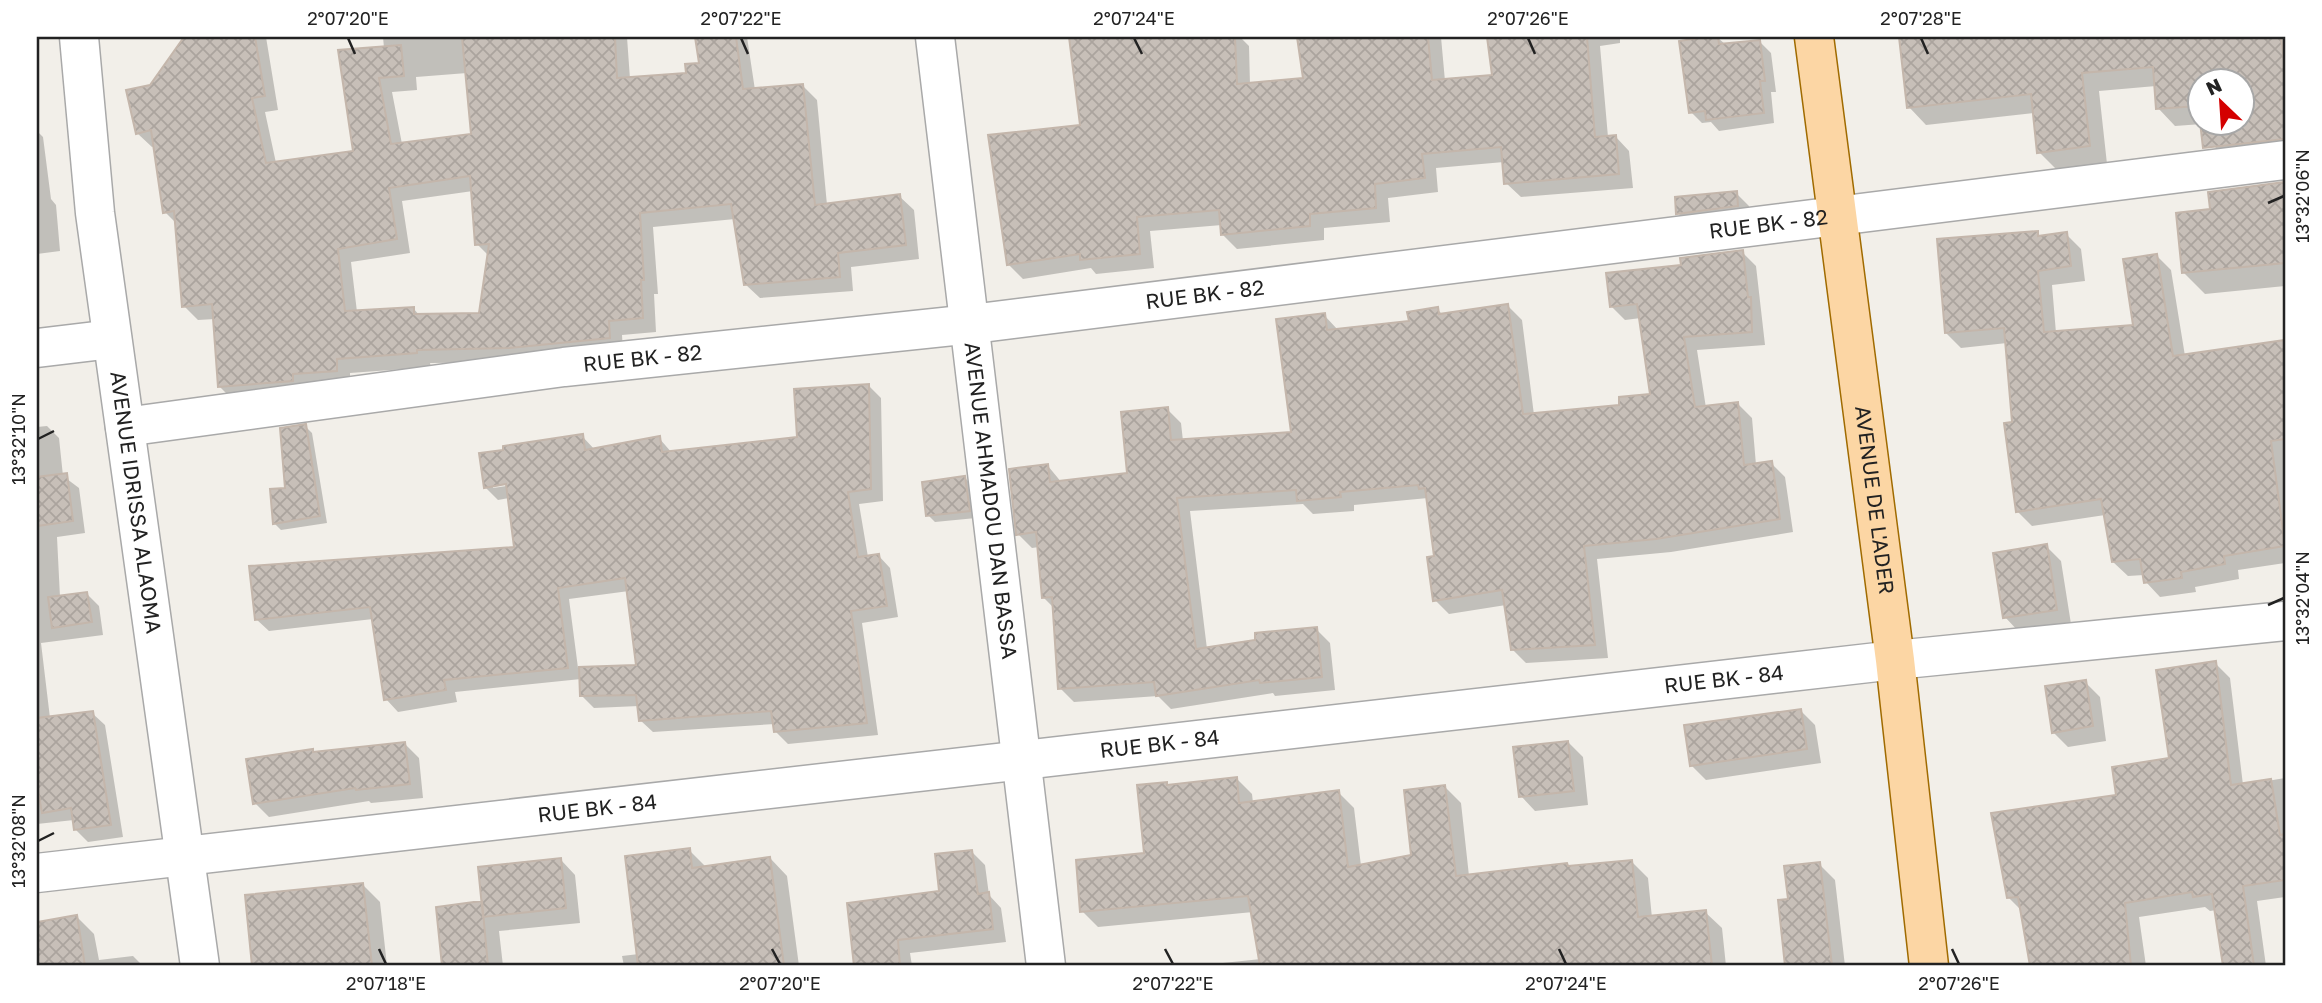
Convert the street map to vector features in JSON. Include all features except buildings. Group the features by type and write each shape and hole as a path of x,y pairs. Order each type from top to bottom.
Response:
{"main road":[{"name":"AVENUE DE L'ADER","path":"1814,37 1895,660 1929,966"}],"street":[{"name":"AVENUE IDRISSA ALAOMA","path":"79,37 95,213 200,966"},
{"name":"AVENUE AHMADOU DAN BASSA","path":"935,37 972,324 1046,966"},
{"name":"RUE BK - 82","path":"125,427 564,368 972,324 2285,160"},
{"path":"37,348 112,339"},
{"name":"RUE BK - 84","path":"37,873 1895,660 2285,621"}]}
